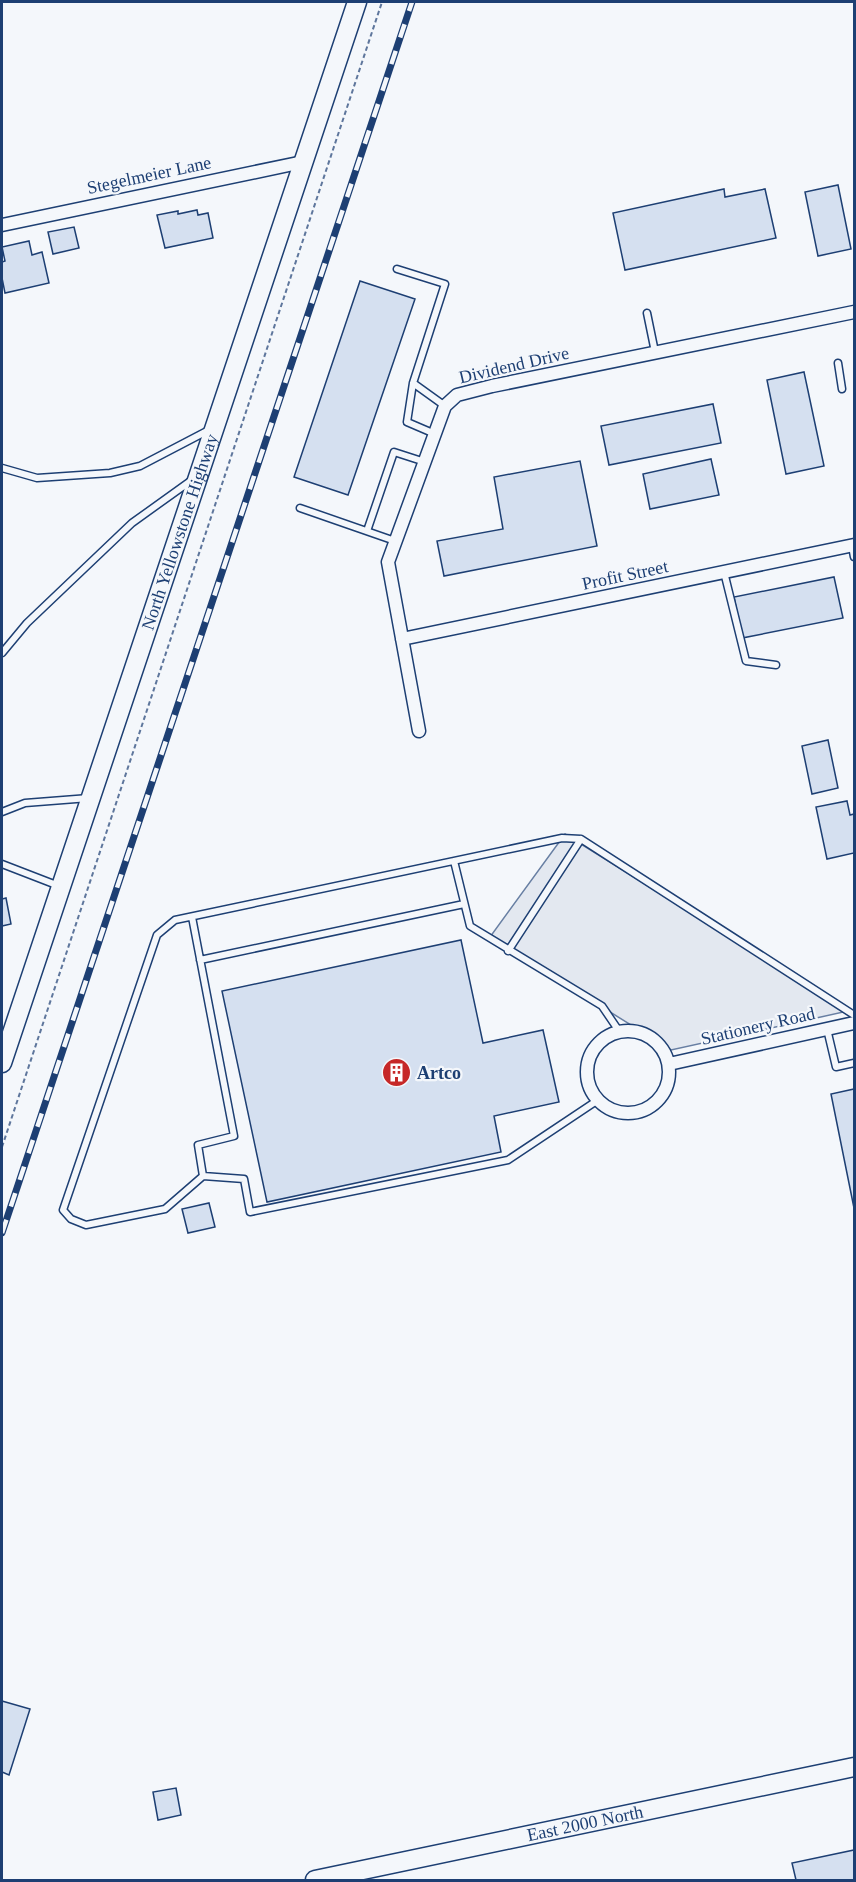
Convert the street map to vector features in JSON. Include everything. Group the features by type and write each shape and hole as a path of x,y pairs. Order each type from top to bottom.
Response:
{"main road":[{"name":"North Yellowstone Highway","path":"2,1063 7,1028 60,887 357,2"},
{"name":"East 2000 North","path":"315,1881 855,1767"}],"street":[{"name":"Stegelmeier Lane","path":"2,225 303,162"},
{"name":"Dividend Drive","path":"419,731 388,562 445,406 457,395 492,386 855,312"},
{"name":"Profit Street","path":"402,639 724,572 854,549"},
{"name":"Stationery Road","path":"669,1064 855,1023"},
{"path":"619,1031 639,1032 656,1041 664,1051 669,1064 669,1078 665,1092 656,1103 644,1110 630,1113 616,1112 603,1106 588,1083 586,1069 589,1056 606,1036 619,1031"}],"lane":[{"path":"397,269 445,284 413,384 407,422 436,434"},
{"path":"647,313 655,352"},
{"path":"838,363 842,389"},
{"path":"413,384 445,406"},
{"path":"2,468 37,478 110,473 140,466 215,426"},
{"path":"368,531 394,452 426,462"},
{"path":"2,652 27,623 132,523 199,475"},
{"path":"300,507 396,542"},
{"path":"724,572 746,661 776,665"},
{"path":"2,812 25,803 90,798"},
{"path":"598,1100 508,1160 250,1212 244,1179 203,1176 165,1209 86,1225 71,1219 63,1210 158,935 175,920 562,838 581,839 855,1016"},
{"path":"508,951 581,839"},
{"path":"454,861 470,926 602,1006 619,1031"},
{"path":"2,864 60,887"},
{"path":"200,960 464,904"},
{"path":"192,916 234,1136 198,1145 203,1176"},
{"path":"827,1029 836,1067 855,1063"}],"path":[{"path":"2,1147 382,2"}],"shaded area":[{"path":"565,834 848,1011 671,1050 490,937"}],"building":[{"path":"838,185 851,249 818,256 805,192"},
{"path":"724,189 725,197 765,189 776,238 625,270 613,213"},
{"path":"197,210 198,215 208,213 213,238 165,248 157,215"},
{"path":"74,227 79,248 53,254 48,232"},
{"path":"29,241 32,255 42,252 49,283 5,293 2,262 5,261 2,247"},
{"path":"360,281 415,299 348,495 294,477"},
{"path":"804,372 824,466 786,474 767,380"},
{"path":"713,404 721,443 609,465 601,426"},
{"path":"711,459 719,495 650,509 643,474"},
{"path":"580,461 597,546 444,576 437,541 503,529 494,477"},
{"path":"834,577 843,618 742,638 734,597"},
{"path":"828,740 838,788 812,794 802,746"},
{"path":"847,801 850,815 854,814 854,853 827,859 816,807"},
{"path":"6,898 11,924 2,926 2,899"},
{"name":"Artco","path":"461,940 483,1043 543,1030 559,1102 494,1116 501,1152 267,1202 222,991"},
{"path":"854,1089 854,1208 831,1094"},
{"path":"209,1203 215,1227 188,1233 182,1209"},
{"path":"2,1701 30,1709 9,1775 2,1772"},
{"path":"176,1788 181,1815 158,1820 153,1792"},
{"path":"854,1850 854,1880 796,1880 792,1863"}],"railway":[{"path":"2,1233 412,2"}],"place":[{"name":"Artco","path":"396,1073"}]}
